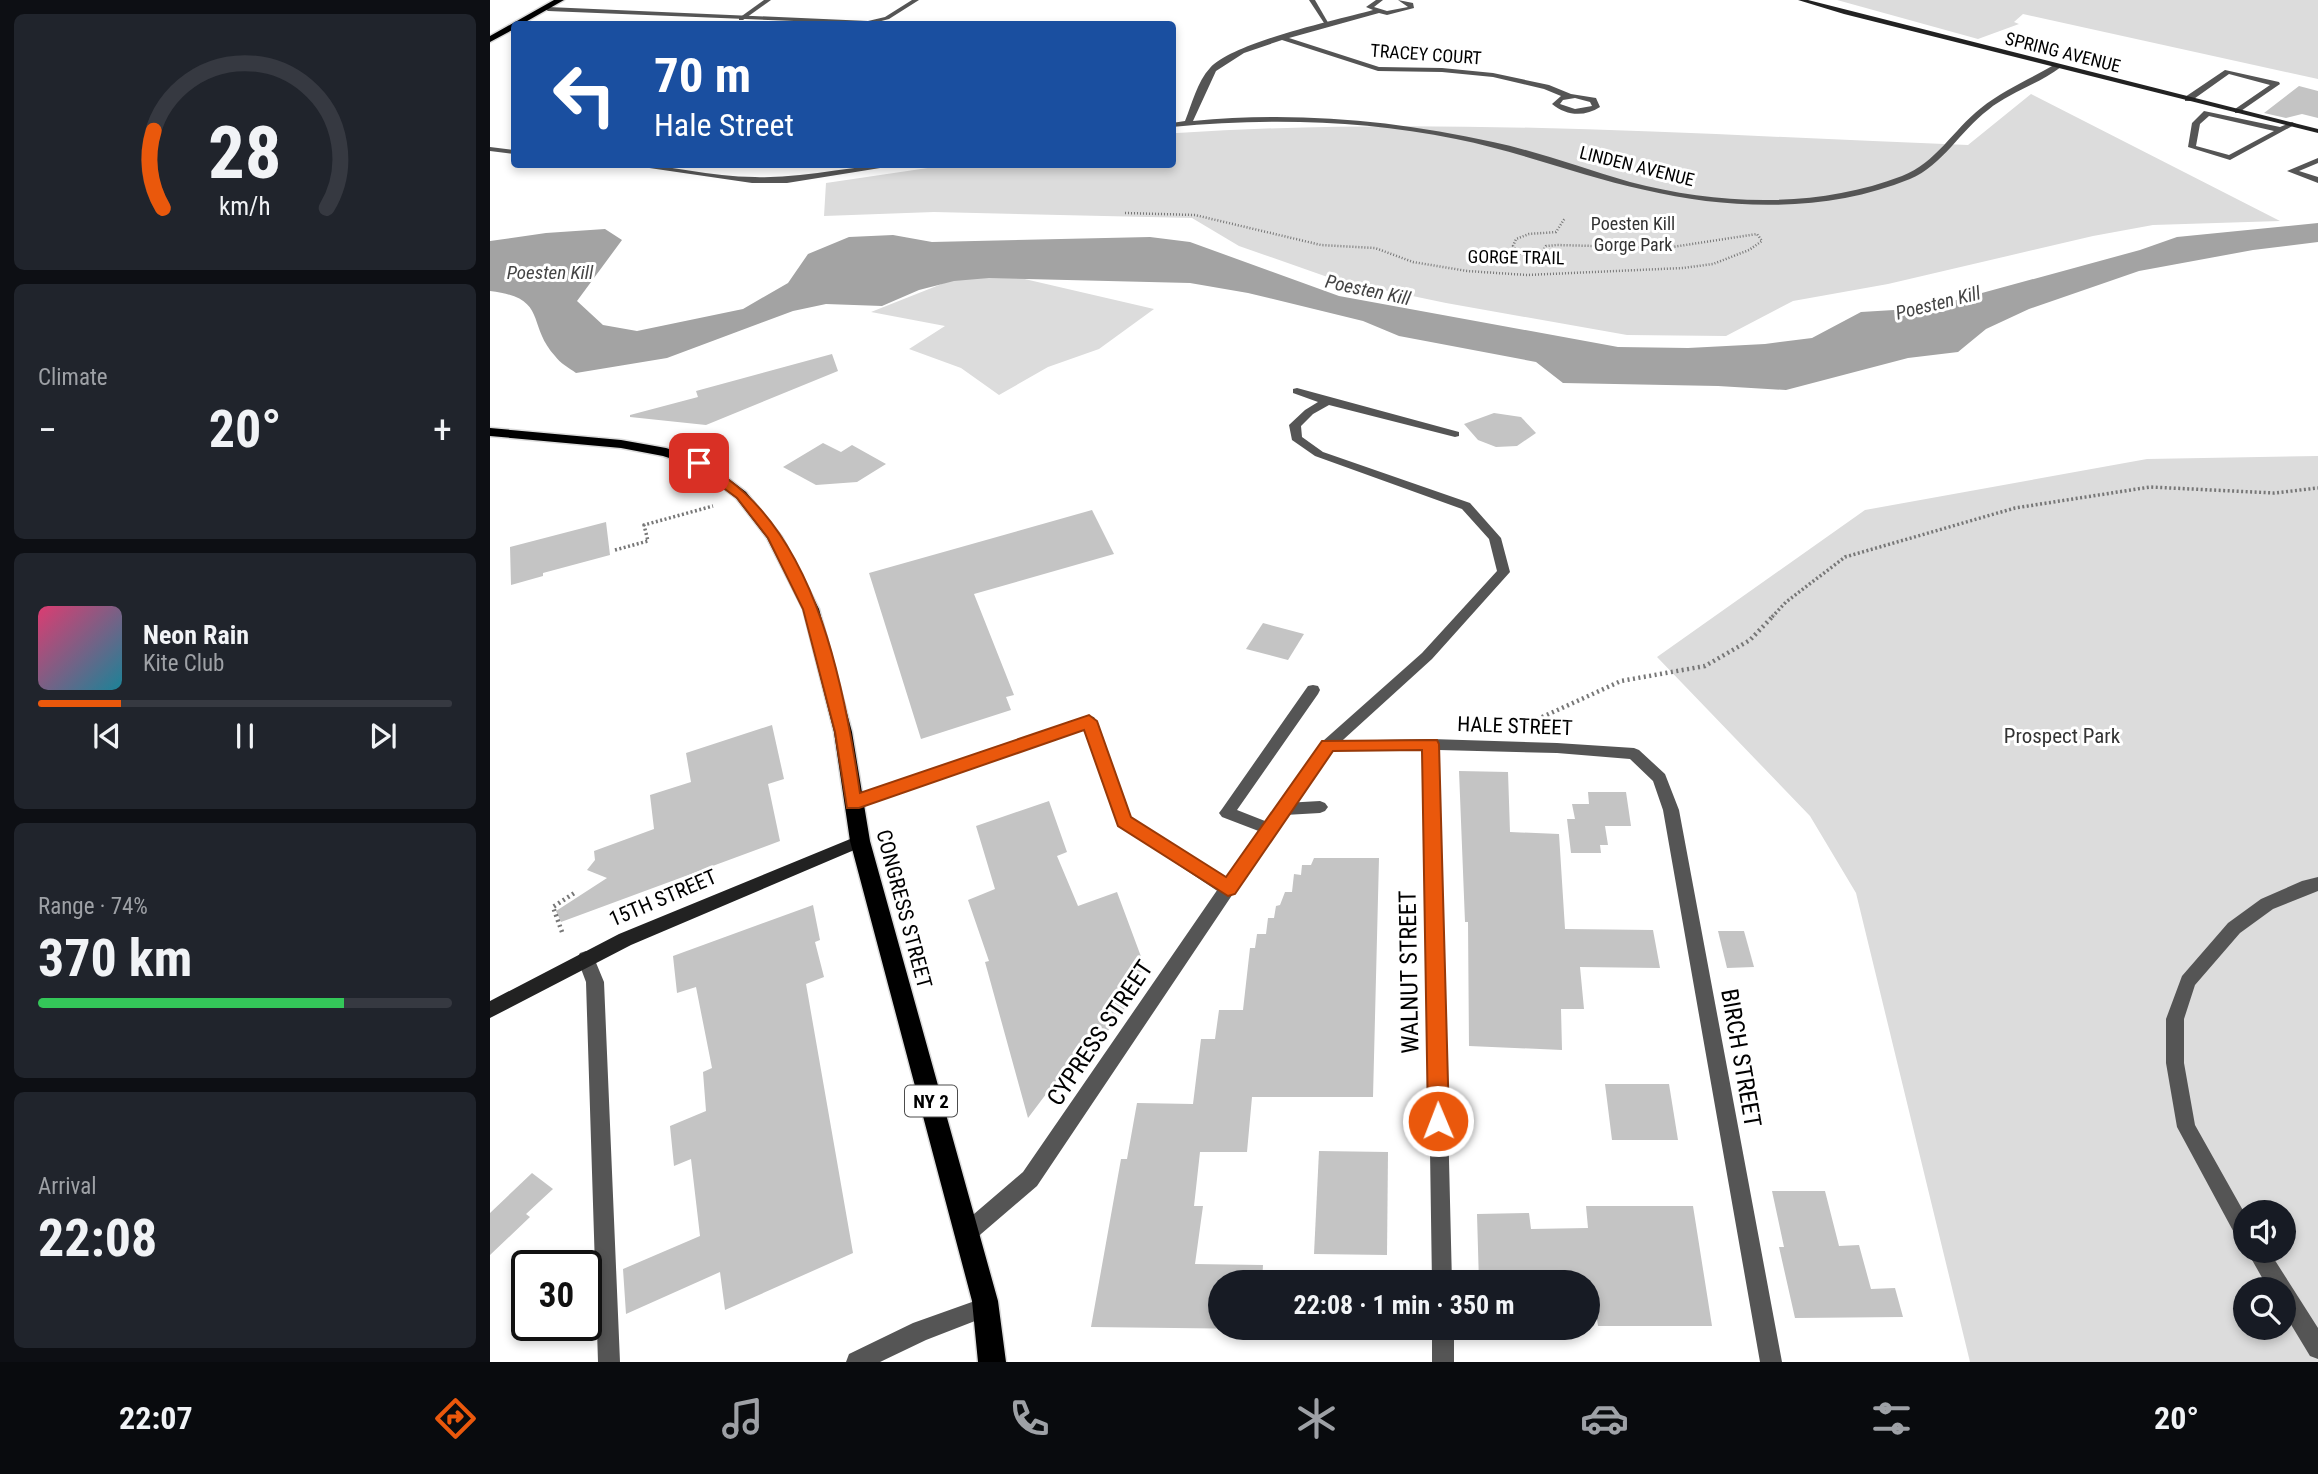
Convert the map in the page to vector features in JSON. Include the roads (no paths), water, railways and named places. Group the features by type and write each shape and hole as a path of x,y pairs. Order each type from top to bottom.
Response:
{"main road":[{"path":"524,21 560,0"},
{"path":"490,38 511,28"},
{"name":"CONGRESS STREET","path":"490,432 621,444 666,452 699,463 741,495 774,537 811,609 843,732 860,841 986,1307 992,1362"}],"street":[{"path":"737,21 768,0"},
{"path":"877,21 916,0"},
{"path":"1312,0 1328,25"},
{"path":"1378,11 1370,5 1380,0"},
{"path":"1188,123 1215,66 1240,53 1283,38 1378,11 1395,13 1411,8 1411,4 1401,0"},
{"name":"SPRING AVENUE","path":"1801,0 2318,131"},
{"path":"548,9 804,21"},
{"name":"TRACEY COURT","path":"1283,38 1378,69 1442,69 1484,74 1546,87 1568,96"},
{"name":"LINDEN AVENUE","path":"1176,124 1266,118 1366,122 1495,144 1674,194 1706,200 1781,202 1821,199 1907,178 1925,168 1977,115 2057,67"},
{"path":"2188,99 2228,72 2276,84 2238,111"},
{"path":"2215,105 2196,123 2192,147 2230,158 2292,124"},
{"path":"2207,113 2281,130"},
{"path":"490,149 511,152"},
{"path":"2318,160 2291,170 2318,180"},
{"path":"663,168 775,180 821,177 876,168"},
{"path":"1297,391 1455,433"},
{"path":"1312,690 1227,813 1269,829 1328,745 1427,656 1503,572 1495,538 1466,506 1319,454 1296,438 1295,425 1327,401"},
{"path":"853,803 1089,721 1124,821 1228,889"},
{"name":"HALE STREET","path":"1328,745 1431,744 1634,754 1649,768"},
{"name":"WALNUT STREET","path":"1431,744 1442,1270"},
{"name":"BIRCH STREET","path":"1649,768 1660,778 1671,810 1771,1362"},
{"path":"1285,809 1320,807"},
{"name":"CYPRESS STREET","path":"967,1234 1030,1178 1269,829"},
{"name":"15TH STREET","path":"490,1010 643,929 860,841"},
{"path":"2233,1211 2186,1127 2175,1063 2175,1019 2188,981 2234,928 2267,904 2318,884"},
{"path":"586,958 596,982 609,1362"},
{"path":"857,1362 921,1331 986,1307"},
{"path":"2296,1314 2318,1348"},
{"path":"1443,1340 1443,1362"}],"water":[{"name":"Poesten Kill","path":"2318,223 2318,242 2253,250 2139,271 2029,309 1986,329 1958,352 1908,358 1786,390 1563,383 1536,362 1399,336 1363,321 1248,293 1190,283 989,278 954,281 919,290 882,306 826,304 793,311 667,358 576,373 559,361 546,344 529,306 509,294 490,291 490,241 546,233 605,229 622,240 577,301 603,325 637,331 743,309 788,283 808,254 849,237 893,235 932,242 1150,237 1190,242 1339,296 1618,347 1688,348 1765,344 1812,338 1861,312 1927,308 2140,250 2177,237"}],"park label":[{"name":"Poesten Kill Gorge Park","path":"1633,234"},
{"name":"Prospect Park","path":"2062,736"}]}
